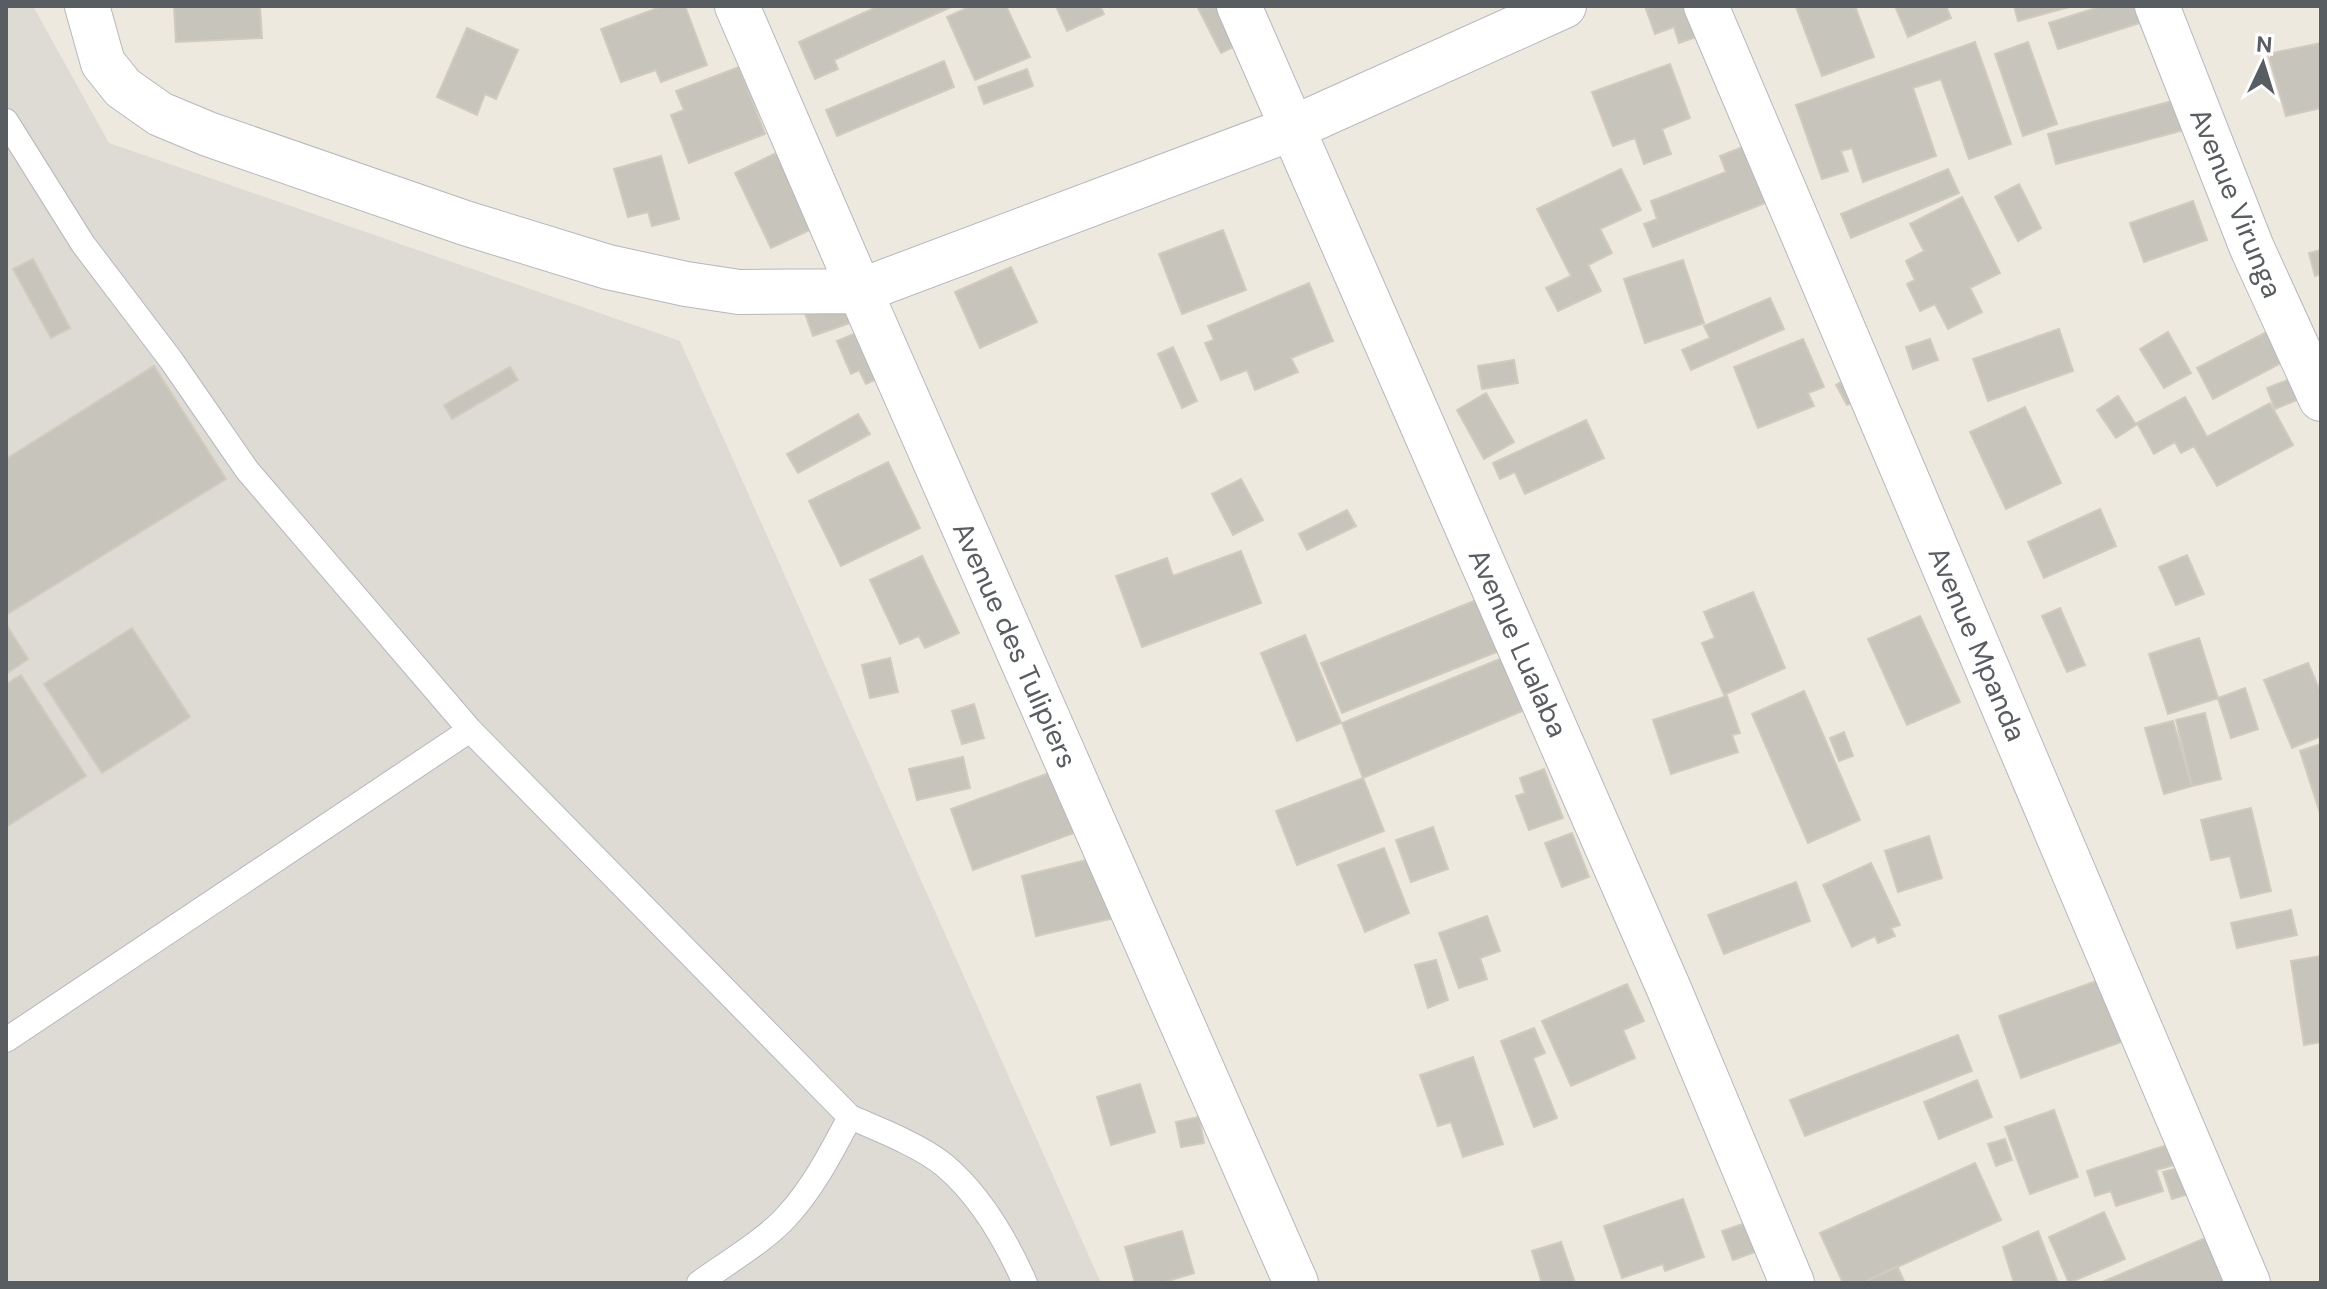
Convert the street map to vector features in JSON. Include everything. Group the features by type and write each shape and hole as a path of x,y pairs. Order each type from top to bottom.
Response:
{"street":[{"path":"87,6 103,63 123,88 160,114 208,134 465,223 608,267 739,292 860,291 1293,128 1564,6"},
{"name":"Avenue des Tulipiers","path":"737,6 1296,1283"},
{"name":"Avenue Lualaba","path":"1239,6 1669,989 1792,1283"},
{"name":"Avenue Mpanda","path":"1706,6 2248,1283"},
{"name":"Avenue Virunga","path":"2157,6 2252,248 2321,399"}],"lane":[{"path":"6,121 83,244 171,360 247,470 470,730 850,1117 891,1134 943,1164 974,1195 1008,1245 1025,1283"},
{"path":"6,1040 470,730"},
{"path":"699,1283 787,1217 816,1177 850,1117"}],"shaded area":[{"path":"6,6 33,6 109,143 680,341 1101,1283 6,1283"}],"building":[{"path":"174,6 260,6 262,38 176,42"},
{"path":"663,6 685,6 707,65 661,82 656,70 621,82 601,29"},
{"path":"879,6 951,7 834,60 838,69 815,79 799,42"},
{"path":"971,6 1006,6 1030,57 975,80 947,17"},
{"path":"1056,6 1100,6 1104,14 1067,31"},
{"path":"1197,6 1231,6 1248,40 1221,53"},
{"path":"1655,6 1702,6 1711,32 1679,43 1674,27 1655,34 1646,9"},
{"path":"1855,6 1874,57 1822,76 1796,7"},
{"path":"1895,6 1946,6 1951,18 1908,37"},
{"path":"2014,6 2073,6 2018,21"},
{"path":"2102,6 2148,6 2152,19 2058,49 2049,23"},
{"path":"467,28 518,50 496,99 485,94 477,115 437,97"},
{"path":"1975,42 2011,144 1969,159 1941,79 1913,88 1936,156 1863,182 1852,148 1841,151 1848,171 1822,179 1796,105"},
{"path":"2028,42 2057,124 2023,136 1995,54"},
{"path":"2321,43 2321,108 2286,116 2268,54"},
{"path":"944,61 954,87 837,136 826,110"},
{"path":"1670,64 1690,118 1662,129 1671,154 1644,164 1635,138 1613,146 1592,92"},
{"path":"739,67 765,134 689,163 671,115 684,110 676,91"},
{"path":"1027,69 1033,86 984,104 978,87"},
{"path":"2176,100 2184,130 2056,164 2048,134"},
{"path":"1760,140 1783,196 1653,247 1644,224 1657,219 1651,201 1726,172 1720,156"},
{"path":"776,153 812,229 771,248 735,173"},
{"path":"661,156 679,219 652,226 648,212 628,217 614,169"},
{"path":"1621,169 1641,210 1600,229 1612,253 1588,265 1601,291 1558,311 1546,288 1571,276 1537,209"},
{"path":"1948,169 1959,193 1851,238 1841,214"},
{"path":"2019,184 2041,228 2018,241 1995,197"},
{"path":"1962,197 2000,273 1970,288 1982,312 1948,329 1935,304 1920,311 1907,284 1915,280 1906,261 1924,251 1910,224"},
{"path":"2193,201 2207,240 2144,262 2130,223"},
{"path":"1223,230 1246,290 1182,314 1159,254"},
{"path":"2321,250 2321,274 2315,276 2309,253"},
{"path":"33,259 70,328 51,338 13,269"},
{"path":"1683,260 1704,323 1645,343 1624,279"},
{"path":"1011,267 1037,322 980,348 955,292"},
{"path":"1309,283 1333,341 1291,358 1298,372 1255,390 1247,370 1221,380 1205,343 1214,340 1208,326"},
{"path":"847,298 856,321 813,336 805,313"},
{"path":"1770,298 1784,329 1691,370 1682,350 1710,338 1704,326"},
{"path":"2282,324 2298,354 2213,399 2197,368"},
{"path":"868,328 888,374 866,384 859,370 851,374 837,341"},
{"path":"2059,329 2073,371 1988,401 1973,359"},
{"path":"2168,332 2191,373 2164,388 2140,349"},
{"path":"1803,339 1824,387 1808,393 1814,406 1758,428 1734,367"},
{"path":"1930,339 1938,360 1913,369 1906,347"},
{"path":"1173,347 1197,401 1182,408 1158,354"},
{"path":"1514,360 1518,383 1482,389 1478,366"},
{"path":"154,366 226,479 6,615 6,459"},
{"path":"510,367 518,380 452,419 444,405"},
{"path":"1858,373 1869,394 1847,405 1836,385"},
{"path":"2300,375 2309,395 2275,409 2267,388"},
{"path":"1486,393 1514,442 1484,459 1457,410"},
{"path":"2118,396 2136,425 2116,438 2097,410"},
{"path":"2185,397 2207,437 2270,403 2293,445 2217,486 2194,446 2181,453 2175,442 2154,454 2137,423"},
{"path":"2025,407 2061,483 2006,509 1970,432"},
{"path":"858,414 870,434 798,473 787,454"},
{"path":"1586,420 1604,458 1525,494 1515,472 1500,479 1493,463"},
{"path":"888,462 920,528 841,566 809,501"},
{"path":"1241,479 1263,520 1233,535 1212,494"},
{"path":"2100,509 2116,546 2044,578 2028,542"},
{"path":"1347,510 1356,526 1307,550 1299,534"},
{"path":"1241,551 1261,603 1142,647 1116,576 1167,558 1173,576"},
{"path":"2187,555 2204,594 2176,605 2159,567"},
{"path":"922,556 959,633 925,648 919,636 900,644 870,580"},
{"path":"1753,592 1785,668 1724,695 1702,643 1715,638 1704,612"},
{"path":"1486,596 1507,648 1342,713 1321,663"},
{"path":"2060,608 2085,665 2067,672 2042,616"},
{"path":"1920,616 1960,702 1907,725 1868,639"},
{"path":"6,624 28,659 6,674"},
{"path":"132,628 190,717 102,773 44,684"},
{"path":"1305,635 1341,723 1297,741 1261,653"},
{"path":"2199,638 2218,698 2168,714 2149,654"},
{"path":"1512,654 1534,706 1363,778 1342,723"},
{"path":"890,658 898,692 870,698 862,665"},
{"path":"2308,663 2321,693 2321,736 2292,748 2264,680"},
{"path":"21,675 86,776 6,827 6,684"},
{"path":"2245,688 2258,729 2231,738 2218,698"},
{"path":"1804,691 1860,820 1808,843 1752,714"},
{"path":"1727,696 1740,733 1732,735 1738,752 1671,774 1653,720"},
{"path":"974,704 984,738 962,744 952,711"},
{"path":"2205,713 2221,779 2192,786 2176,720"},
{"path":"2173,721 2192,786 2164,794 2145,728"},
{"path":"1844,732 1853,756 1839,761 1830,738"},
{"path":"2321,744 2321,816 2300,751"},
{"path":"963,757 970,788 917,800 909,769"},
{"path":"1544,769 1563,818 1529,830 1516,796 1525,793 1520,778"},
{"path":"1052,772 1074,833 973,870 951,809"},
{"path":"1363,778 1384,831 1297,865 1276,811"},
{"path":"2251,808 2271,891 2241,898 2230,856 2211,860 2201,820"},
{"path":"1433,827 1448,869 1411,882 1396,840"},
{"path":"1572,833 1589,877 1562,887 1545,843"},
{"path":"1929,836 1942,878 1898,892 1885,851"},
{"path":"1384,848 1409,913 1365,932 1338,865"},
{"path":"1099,857 1114,918 1036,936 1022,876"},
{"path":"1871,863 1900,925 1891,928 1895,936 1878,943 1875,936 1852,947 1823,885"},
{"path":"1796,882 1810,921 1724,954 1708,915"},
{"path":"2291,910 2297,935 2237,948 2231,923"},
{"path":"1487,916 1500,951 1480,958 1487,979 1459,988 1439,933"},
{"path":"2321,956 2321,1042 2304,1045 2291,961"},
{"path":"1436,960 1448,1000 1428,1008 1415,965"},
{"path":"2102,979 2124,1041 2021,1078 1999,1016"},
{"path":"1627,984 1644,1021 1623,1030 1635,1058 1571,1086 1542,1021"},
{"path":"1534,1028 1545,1053 1533,1058 1557,1118 1534,1127 1501,1041"},
{"path":"1958,1035 1972,1071 1805,1136 1790,1100"},
{"path":"1473,1057 1503,1144 1463,1157 1451,1122 1438,1126 1420,1075"},
{"path":"1977,1080 1992,1117 1939,1139 1924,1102"},
{"path":"1140,1084 1155,1132 1111,1145 1097,1097"},
{"path":"2054,1110 2078,1177 2030,1194 2005,1127"},
{"path":"1199,1117 1204,1143 1181,1147 1176,1122"},
{"path":"2005,1139 2012,1160 1996,1166 1988,1144"},
{"path":"2167,1145 2174,1165 2156,1170 2163,1191 2116,1206 2111,1191 2095,1196 2087,1171"},
{"path":"1975,1163 2001,1220 1862,1283 1843,1283 1820,1233"},
{"path":"2187,1166 2195,1192 2172,1199 2163,1172"},
{"path":"1683,1199 1704,1257 1665,1271 1663,1264 1622,1278 1604,1226"},
{"path":"2104,1212 2125,1259 2069,1283 2049,1237"},
{"path":"1748,1222 1758,1251 1733,1260 1722,1231"},
{"path":"1182,1231 1194,1273 1161,1283 1135,1283 1125,1247"},
{"path":"2038,1231 2058,1283 2014,1283 2003,1247"},
{"path":"2217,1233 2238,1283 2100,1283"},
{"path":"1561,1242 1575,1283 1542,1283 1532,1251"},
{"path":"1897,1266 1905,1283 1862,1283"}]}
